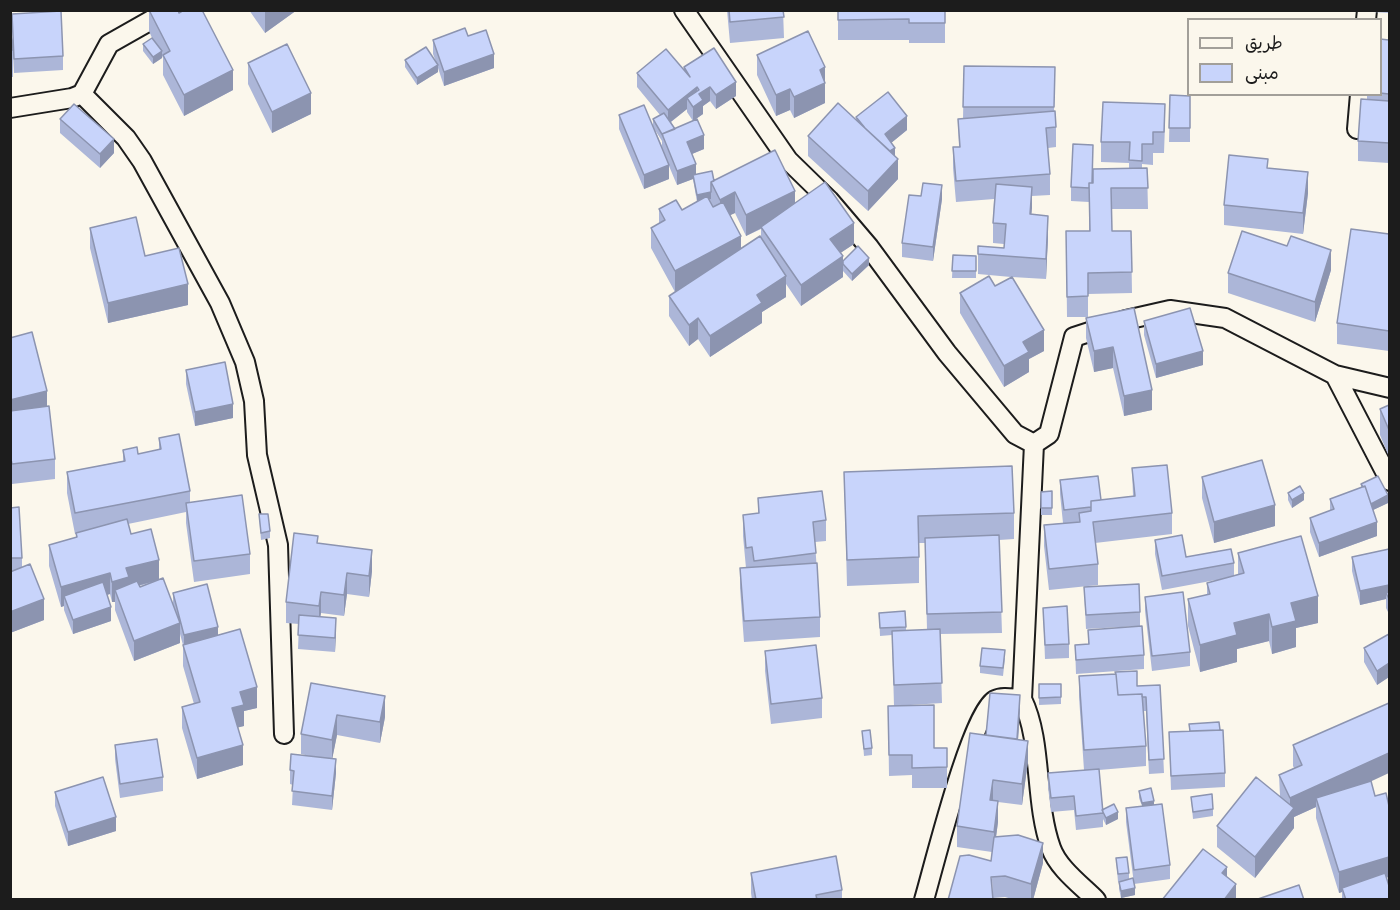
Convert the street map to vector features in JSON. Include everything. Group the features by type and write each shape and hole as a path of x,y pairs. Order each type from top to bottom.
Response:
{"street":[{"path":"10,108 72,98 82,94 110,44 170,10"},
{"path":"684,10 788,160 829,200 869,247 947,353 1015,434 1034,444"},
{"path":"82,94 126,138 142,161 220,303 245,362 254,401 257,455 278,545 284,734"},
{"path":"1358,129 1360,96"},
{"path":"1034,444 1049,434 1074,337 1125,320 1170,309 1225,318 1335,375 1389,388"},
{"path":"1335,375 1389,481"},
{"path":"1034,444 1022,699 1029,713 1040,802 1051,849 1063,866 1096,900"},
{"path":"924,900 967,750 981,717 993,701 1002,698 1022,699"}],"building":[{"path":"149,10 178,10 179,13 184,10 202,10 233,70 184,95 163,55 170,51"},
{"path":"729,10 783,10 784,17 730,22"},
{"path":"838,10 945,10 945,23 909,23 909,19 838,20"},
{"path":"61,11 63,56 14,59 12,14"},
{"path":"10,28 13,50 10,50"},
{"path":"465,28 468,36 486,30 494,54 444,72 433,40"},
{"path":"808,31 825,67 820,70 825,83 794,97 790,89 776,95 757,55"},
{"path":"152,38 162,51 153,57 143,44"},
{"path":"1382,39 1389,40 1389,94 1382,93"},
{"path":"287,44 311,93 272,112 248,63"},
{"path":"426,47 438,65 417,78 405,60"},
{"path":"714,48 736,82 716,95 710,87 699,94 703,100 693,107 687,98 699,90 697,87 668,110 637,73 666,49 690,77 684,67"},
{"path":"964,66 1055,67 1054,107 963,107"},
{"path":"888,92 907,116 885,134 895,148 890,151 856,117"},
{"path":"1170,95 1190,96 1190,128 1169,128"},
{"path":"1361,99 1389,101 1389,143 1358,141"},
{"path":"1103,102 1165,104 1164,132 1153,132 1153,144 1142,144 1142,161 1129,160 1130,142 1101,142"},
{"path":"838,103 898,159 868,191 808,136"},
{"path":"74,104 114,139 100,154 60,119"},
{"path":"644,105 669,165 644,175 619,115"},
{"path":"1055,111 1056,127 1046,128 1050,174 956,181 953,147 960,147 958,119"},
{"path":"664,113 675,129 662,134 663,136 653,119"},
{"path":"697,119 704,135 687,142 696,164 677,171 662,134"},
{"path":"1073,144 1093,145 1092,183 1089,183 1089,188 1071,187"},
{"path":"775,150 795,191 746,215 735,192 720,200 711,182"},
{"path":"1229,155 1268,159 1267,168 1308,172 1303,213 1224,205"},
{"path":"1147,168 1148,188 1111,188 1112,231 1131,231 1132,272 1088,273 1088,296 1067,297 1066,231 1090,231 1089,183 1093,183 1093,169"},
{"path":"712,171 714,181 711,182 711,192 697,195 693,175"},
{"path":"825,182 854,223 830,239 843,256 801,285 761,227"},
{"path":"923,183 942,185 933,247 902,243 909,195 921,196"},
{"path":"996,184 1032,187 1030,214 1048,216 1046,259 978,254 978,246 1004,248 1006,224 993,223"},
{"path":"707,196 713,207 723,202 741,236 675,271 651,228 665,220 659,209 676,200 682,210"},
{"path":"136,217 145,256 179,248 188,284 108,303 90,228"},
{"path":"1351,229 1389,234 1389,331 1337,323"},
{"path":"1242,231 1287,246 1291,236 1331,250 1315,302 1228,273"},
{"path":"760,236 786,276 757,295 762,303 710,336 698,318 689,325 669,296"},
{"path":"858,246 869,258 852,274 843,261"},
{"path":"953,255 976,256 976,271 952,271"},
{"path":"989,276 995,286 1012,277 1044,330 1023,342 1029,352 1004,366 960,293"},
{"path":"1134,308 1152,390 1124,396 1113,347 1094,351 1086,318"},
{"path":"1190,308 1203,351 1156,364 1144,321"},
{"path":"32,332 47,391 10,400 10,338"},
{"path":"225,362 233,404 195,412 186,370"},
{"path":"1389,405 1389,430 1380,409"},
{"path":"49,406 55,459 12,464 10,411"},
{"path":"179,434 190,491 75,513 67,472 125,461 123,450 137,447 138,454 161,449 159,438"},
{"path":"1262,460 1275,505 1214,522 1202,477"},
{"path":"1167,465 1172,513 1093,522 1098,564 1049,569 1044,525 1080,522 1079,513 1091,511 1091,501 1135,496 1132,468"},
{"path":"1012,466 1014,513 918,516 919,557 847,560 844,472"},
{"path":"1098,476 1101,500 1091,501 1091,507 1064,510 1060,480"},
{"path":"1378,476 1388,495 1371,504 1365,486 1361,484"},
{"path":"1300,486 1304,493 1292,500 1288,493"},
{"path":"1365,486 1377,522 1319,543 1310,518 1334,509 1330,499"},
{"path":"822,491 826,520 813,522 816,553 754,561 752,547 746,548 743,515 759,513 758,498"},
{"path":"1052,491 1052,508 1041,508 1041,492"},
{"path":"242,495 250,554 194,561 186,503"},
{"path":"19,507 22,558 10,558 10,508"},
{"path":"259,514 268,514 270,531 261,533"},
{"path":"127,519 131,534 151,529 159,560 126,568 129,577 112,582 110,573 61,587 49,545 77,537 76,533"},
{"path":"294,533 318,536 317,543 372,550 369,576 347,573 344,595 321,592 319,606 286,602"},
{"path":"999,535 1002,612 927,614 925,538"},
{"path":"1182,535 1186,557 1231,549 1234,563 1162,576 1155,540"},
{"path":"1301,536 1318,596 1291,603 1296,621 1272,627 1269,614 1234,623 1237,635 1200,645 1188,599 1210,594 1207,583 1244,573 1238,553"},
{"path":"1389,549 1389,585 1360,591 1352,557"},
{"path":"817,563 820,617 744,621 740,568"},
{"path":"30,564 44,599 10,612 10,572"},
{"path":"163,578 180,623 134,641 115,590 137,581 140,587"},
{"path":"103,582 111,607 73,620 64,596"},
{"path":"207,584 218,627 184,635 173,593"},
{"path":"1139,584 1140,612 1086,615 1084,587"},
{"path":"1183,592 1190,652 1152,656 1145,597"},
{"path":"1067,606 1069,644 1045,645 1043,608"},
{"path":"905,611 906,627 880,628 879,613"},
{"path":"299,615 336,618 335,638 298,635"},
{"path":"1142,626 1144,655 1076,660 1075,645 1089,644 1088,630"},
{"path":"240,629 257,687 240,692 244,705 232,708 243,745 197,758 182,707 200,702 183,645"},
{"path":"940,629 942,683 894,685 892,631"},
{"path":"1389,634 1389,663 1377,671 1364,648"},
{"path":"816,645 822,698 771,704 765,651"},
{"path":"982,648 1005,650 1003,668 980,666"},
{"path":"1137,671 1137,686 1160,685 1164,759 1149,760 1146,697 1142,697 1142,694 1118,695 1115,672"},
{"path":"1116,674 1118,695 1142,694 1146,746 1084,750 1079,676"},
{"path":"311,683 385,696 380,722 337,715 332,740 301,734"},
{"path":"1039,684 1061,684 1061,697 1039,698"},
{"path":"990,693 1020,695 1017,739 986,735"},
{"path":"1389,703 1389,753 1290,798 1279,775 1302,765 1293,745"},
{"path":"934,705 934,748 947,748 947,767 912,768 912,755 889,755 888,706"},
{"path":"1219,722 1220,730 1190,731 1189,724"},
{"path":"870,730 872,748 864,749 862,731"},
{"path":"1223,730 1225,773 1171,776 1169,732"},
{"path":"970,733 1028,741 1022,784 993,780 990,800 998,801 994,832 957,826"},
{"path":"157,739 163,777 120,784 115,745"},
{"path":"291,754 336,759 332,796 292,791 294,771 290,770"},
{"path":"1099,769 1103,813 1076,816 1074,796 1051,798 1048,773"},
{"path":"103,777 116,817 68,832 55,792"},
{"path":"1256,777 1294,808 1255,857 1217,826"},
{"path":"1371,781 1375,796 1386,793 1389,806 1389,857 1339,872 1316,798"},
{"path":"1151,788 1154,801 1142,803 1139,791"},
{"path":"1212,794 1213,809 1193,812 1191,797"},
{"path":"1114,804 1118,812 1106,818 1102,810"},
{"path":"1162,804 1170,865 1134,870 1126,808"},
{"path":"1018,835 1043,843 1031,884 1005,876 991,877 993,900 948,900 960,856 969,855 991,861 994,837"},
{"path":"1203,849 1227,867 1222,873 1236,884 1224,900 1162,900"},
{"path":"836,856 842,890 816,895 817,900 756,900 751,873"},
{"path":"1127,857 1129,873 1118,874 1116,858"},
{"path":"1385,873 1389,886 1389,900 1346,900 1342,888"},
{"path":"1133,878 1135,888 1121,891 1119,882"},
{"path":"1299,885 1304,900 1255,900"}]}
